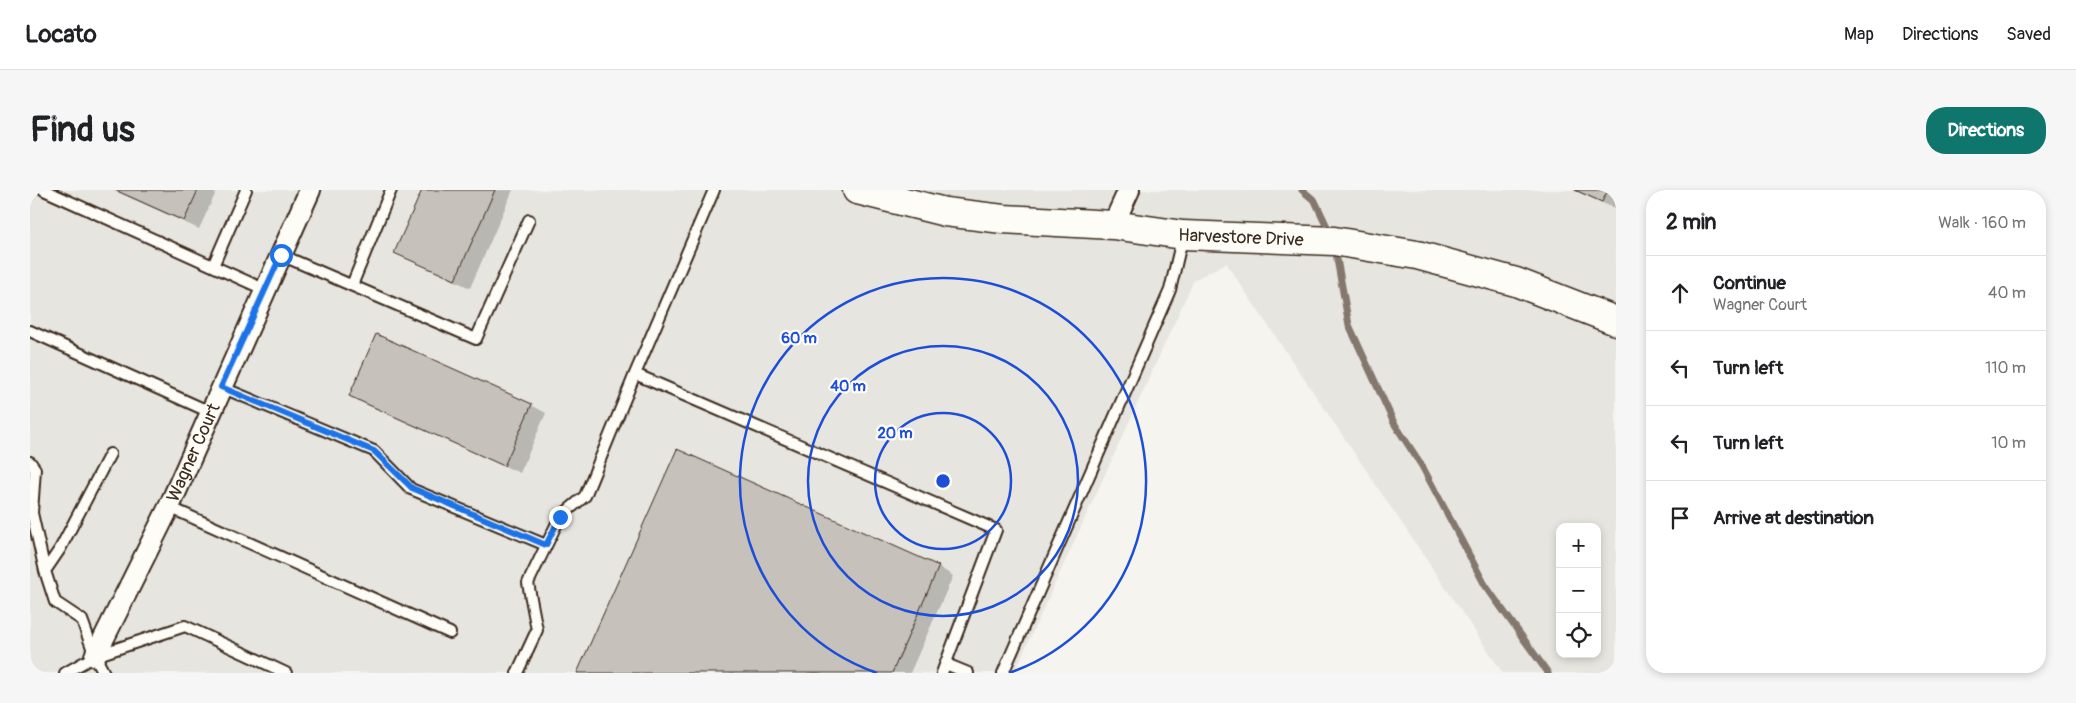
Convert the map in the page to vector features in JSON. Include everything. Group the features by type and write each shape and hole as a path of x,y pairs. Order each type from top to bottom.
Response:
{"street":[{"name":"Wagner Court","path":"100,665 221,387 310,190"},
{"name":"Harvestore Drive","path":"857,190 945,212 1003,220 1113,225 1184,234 1334,241 1417,255 1516,282 1616,321"},
{"path":"1113,225 1129,190"}],"lane":[{"path":"44,190 266,290"},
{"path":"213,266 246,190"},
{"path":"352,285 391,190"},
{"path":"517,673 537,630 528,583 560,517 585,496 714,190"},
{"path":"281,255 476,339 529,220"},
{"path":"1003,673 1170,290 1184,234"},
{"path":"30,331 210,412"},
{"path":"635,374 996,530 944,668 968,673"},
{"path":"221,387 374,451 412,488 546,545"},
{"path":"45,571 60,549 110,454"},
{"path":"30,462 35,469 32,513 45,571 55,602 82,620 100,665"},
{"path":"169,507 450,633"},
{"path":"65,673 100,665 185,626 286,673"}],"shaded area":[{"path":"30,190 1616,190 1616,673 1503,673 1226,263 1194,280 1014,673 30,673"}],"building":[{"path":"115,190 198,190 184,221"},
{"path":"422,190 495,190 455,280 394,253"},
{"path":"1575,190 1608,190 1602,202"},
{"path":"376,334 532,404 504,466 349,396"},
{"path":"677,449 939,566 892,673 577,673"}],"waterway":[{"path":"1302,190 1315,201 1331,235"},
{"path":"1335,248 1349,325 1394,423 1422,466 1485,585 1548,673"}],"route":[{"path":"281,255 221,387 374,451 412,488 546,545 560,517"}]}
